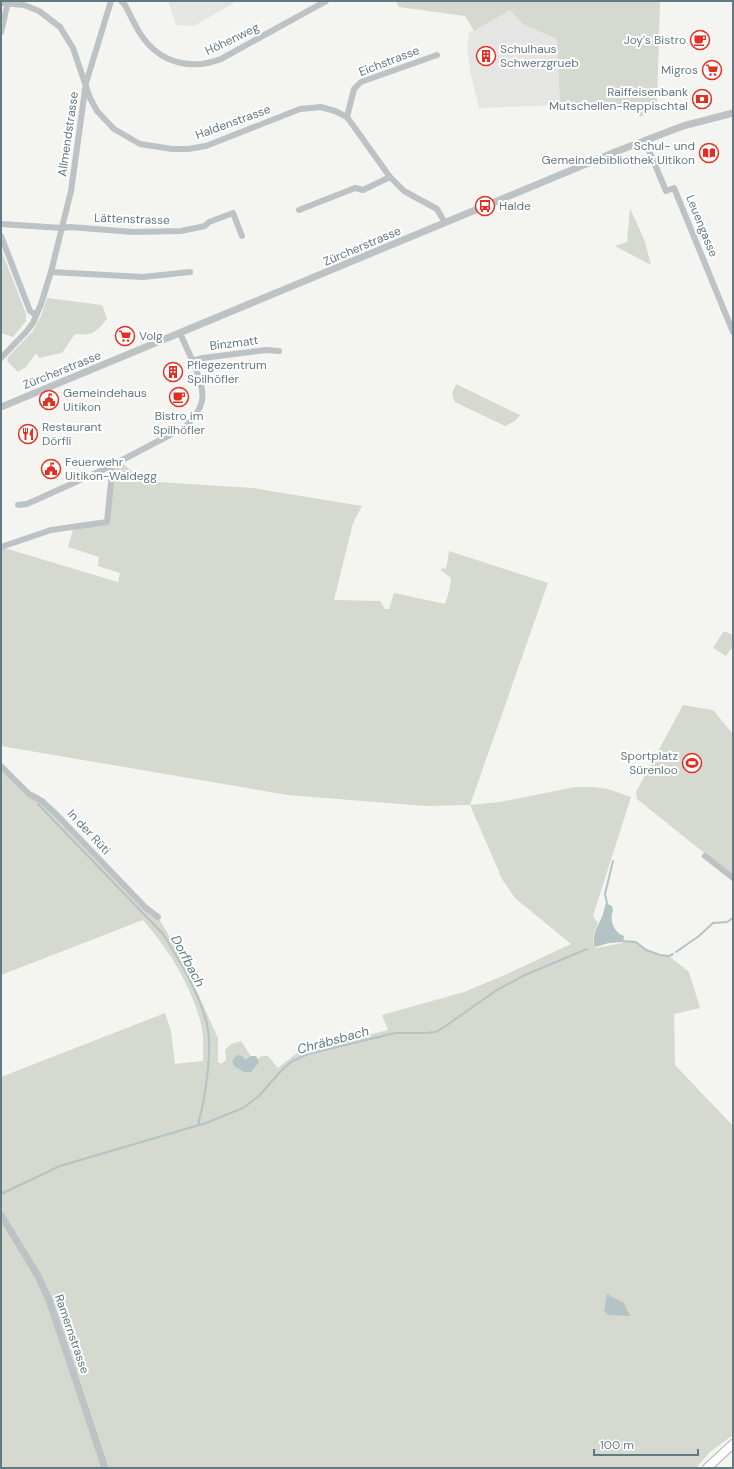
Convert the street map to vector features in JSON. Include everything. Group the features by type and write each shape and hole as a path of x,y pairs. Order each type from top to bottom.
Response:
{"main road":[{"path":"707,1468 733,1444"}],"street":[{"name":"Allmendstrasse","path":"1,358 26,332 36,315 51,272 71,191 86,83 111,1"},
{"name":"Höhenweg","path":"121,1 125,5 144,39 155,51 172,61 195,65 205,64 221,59 326,1"},
{"name":"Haldenstrasse","path":"4,2 24,5 39,11 60,27 73,48 90,98 98,111 114,129 140,144 172,149 188,149 206,146 300,109 321,107 335,111 347,117"},
{"path":"1,32 4,2"},
{"name":"Eichstrasse","path":"347,117 354,89 361,82 437,55"},
{"name":"Zürcherstrasse","path":"1,407 682,126 733,113"},
{"path":"347,117 390,177 404,191 437,209 445,223"},
{"name":"Leuengasse","path":"645,141 666,191 674,188 733,332"},
{"path":"299,210 355,188 363,190 390,177"},
{"name":"Lättenstrasse","path":"1,224 133,232 181,231 205,226 209,222 233,213 242,236"},
{"path":"1,236 30,311 36,315"},
{"path":"51,272 144,277 190,272"},
{"path":"18,505 27,504 109,467 185,428 192,420 202,401 200,380 180,333"},
{"name":"Binzmatt","path":"192,361 203,358 266,350 278,351"},
{"path":"1,547 51,530 107,522 112,472 109,467"},
{"name":"In der Rüti","path":"1,766 29,794 42,801 56,814 146,908 158,917"},
{"path":"705,856 733,878"},
{"name":"Ramernstrasse","path":"1,1215 38,1276 49,1300 106,1468"}],"shaded area":[{"path":"168,1 237,1 194,26 176,25"},
{"path":"396,1 660,1 657,104 640,117 636,106 560,105 557,39 524,25 510,10 474,31 465,16 399,7"},
{"path":"510,10 524,25 557,39 560,105 479,108 471,75 467,48 469,32 474,31"},
{"path":"630,208 645,242 651,265 615,246 627,242"},
{"path":"1,249 26,314 26,321 13,337 1,333"},
{"path":"47,298 102,305 107,319 97,330 90,334 75,334 62,353 39,358 36,353 26,367 18,372 7,361 8,357 33,331 41,316"},
{"path":"456,384 520,415 515,421 505,426 455,402 452,394"},
{"path":"120,461 143,481 253,488 362,506 353,523 334,600 380,601 385,609 389,609 394,593 445,604 450,588 451,578 441,570 442,568 445,569 447,565 449,551 548,583 470,805 425,806 288,795 1,746 1,547 118,582 120,573 98,566 99,557 68,547 74,526 107,522 109,467"},
{"path":"723,632 727,632 733,636 733,646 726,656 713,648"},
{"name":"Sportplatz Sürenloo","path":"683,705 713,710 733,734 733,876 637,799 636,792"},
{"path":"1,766 29,794 42,801 158,917 181,956 218,1038 218,1062 221,1064 226,1060 225,1050 231,1044 241,1041 251,1056 245,1060 232,1061 259,1062 257,1059 262,1056 268,1056 278,1068 297,1053 388,1030 382,1015 464,992 505,975 571,944 515,898 502,879 470,805 500,802 575,787 608,789 631,797 593,916 598,923 593,938 595,948 623,943 623,941 636,942 646,950 660,955 669,956 689,972 700,1008 674,1014 675,1065 733,1126 733,1435 710,1452 696,1468 1,1468 1,1077 165,1013 171,1031 175,1064 203,1061 203,1033 197,1010 185,982 162,943 143,920 1,975"},
{"path":"606,903 612,906 612,922 615,929 624,936 623,942 609,943 595,947 595,932 603,915"},
{"path":"237,1055 242,1056 245,1060 251,1056 256,1056 259,1062 251,1072 244,1072 234,1066 232,1061"},
{"path":"607,1294 624,1303 630,1316 608,1315 604,1311"}],"waterway":[{"name":"Dorfbach","path":"38,804 163,934 188,978 204,1012 209,1035 209,1061 198,1125"},
{"path":"607,903 605,894 613,861"},
{"path":"676,952 699,936 713,923 727,922 733,918"},
{"path":"623,941 636,942 646,950 660,955 669,956 673,954"},
{"name":"Chräbsbach","path":"1,1194 60,1166 206,1123 243,1108 259,1096 291,1062 308,1054 395,1033 436,1032 497,990 525,975 587,949"}],"place":[{"name":"Joy's Bistro","path":"700,40"},
{"name":"Schulhaus Schwerzgrueb","path":"486,56"},
{"name":"Migros","path":"712,70"},
{"name":"Raiffeisenbank Mutschellen-Reppischtal","path":"702,99"},
{"name":"Schul- und Gemeindebibliothek Uitikon","path":"709,153"},
{"name":"Halde","path":"485,206"},
{"name":"Volg","path":"125,336"},
{"name":"Pflegezentrum Spilhöfler","path":"173,372"},
{"name":"Bistro im Spilhöfler","path":"179,397"},
{"name":"Gemeindehaus Uitikon","path":"49,400"},
{"name":"Restaurant Dörfli","path":"28,434"},
{"name":"Feuerwehr Uitikon-Waldegg","path":"51,469"},
{"name":"Sportplatz Sürenloo","path":"692,763"}]}
